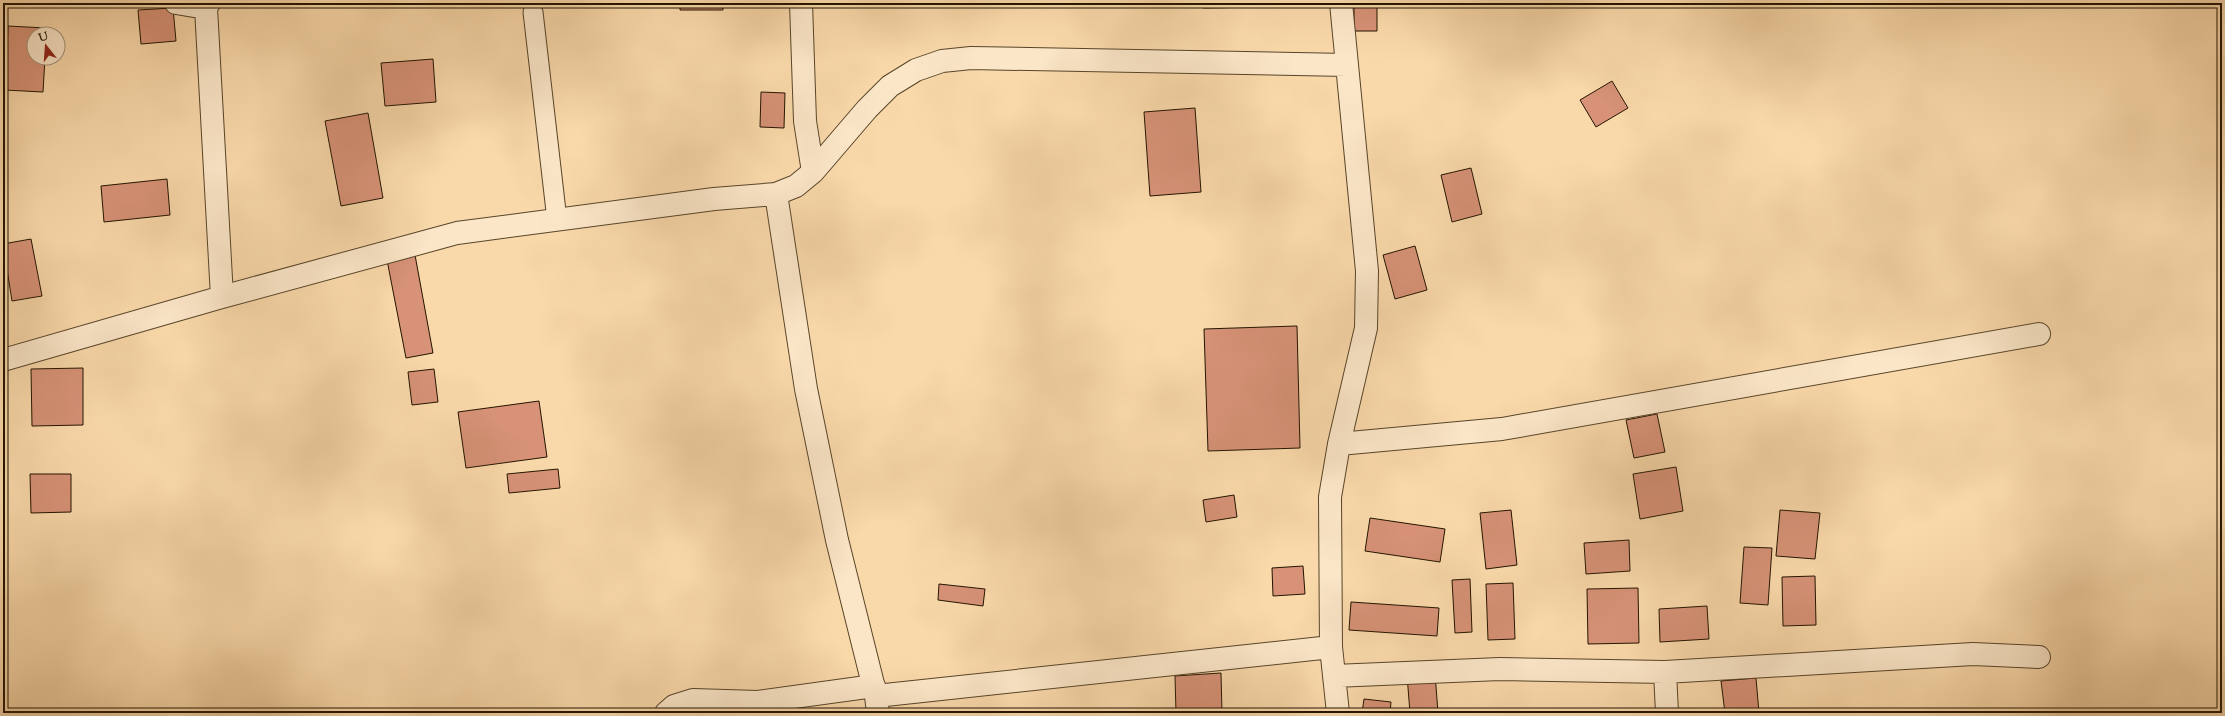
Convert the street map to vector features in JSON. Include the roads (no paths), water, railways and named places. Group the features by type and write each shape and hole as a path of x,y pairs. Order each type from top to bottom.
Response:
{"street":[{"path":"176,3 207,5 222,297"},
{"path":"801,3 804,121 813,172"},
{"path":"1338,713 1331,647 1330,497 1339,444 1366,328 1367,271 1341,3"},
{"path":"3,360 222,297 457,233 714,199 776,194 796,186 813,172 867,109 890,86 916,70 942,61 971,58 1346,65"},
{"path":"776,194 808,396 837,540 876,699"},
{"path":"1339,444 1502,429 2039,334"},
{"path":"666,713 674,706 693,700 758,702 876,699 1331,647"},
{"path":"1334,676 1500,669 1665,672 1973,654 2039,657"},
{"path":"1665,672 1667,713"}],"lane":[{"path":"533,12 557,220"}]}
